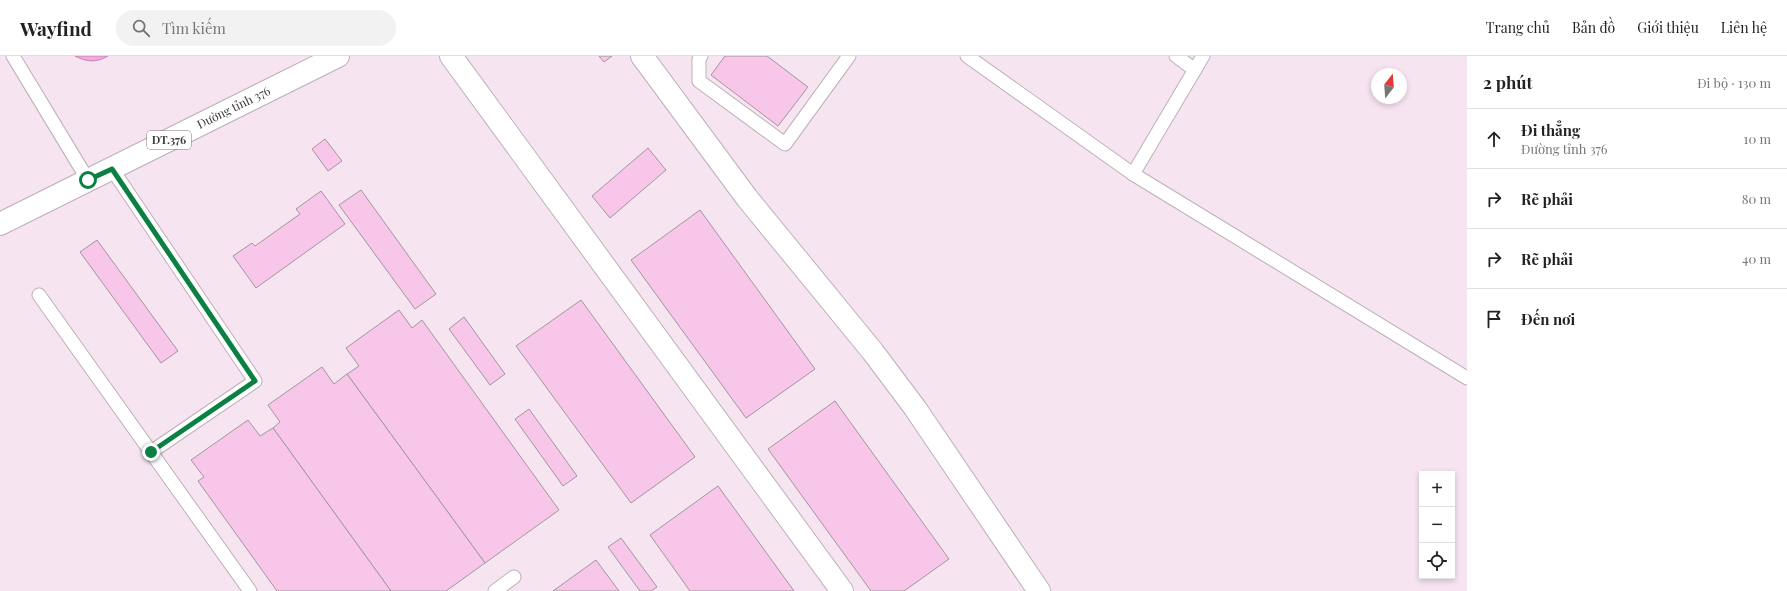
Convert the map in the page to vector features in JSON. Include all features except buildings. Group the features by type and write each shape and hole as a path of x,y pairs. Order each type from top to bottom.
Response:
{"street":[{"name":"Đường tỉnh 376","path":"0,224 338,56"},
{"path":"451,56 842,591"},
{"path":"642,56 747,198 887,371 915,408 1039,591"}],"lane":[{"path":"13,56 88,180"},
{"path":"701,56 699,59 699,81 785,144 849,56"},
{"path":"967,56 1133,174 1467,378"},
{"path":"1176,56 1195,70"},
{"path":"1133,174 1203,56"},
{"path":"112,169 255,381 151,452"},
{"path":"38,295 250,591"},
{"path":"495,591 514,577"}],"shaded area":[{"path":"0,56 1467,56 1467,591 0,591"},
{"path":"75,56 108,56 99,60 91,61 83,60"}],"route":[{"path":"88,180 112,169 255,381 151,452"}]}
